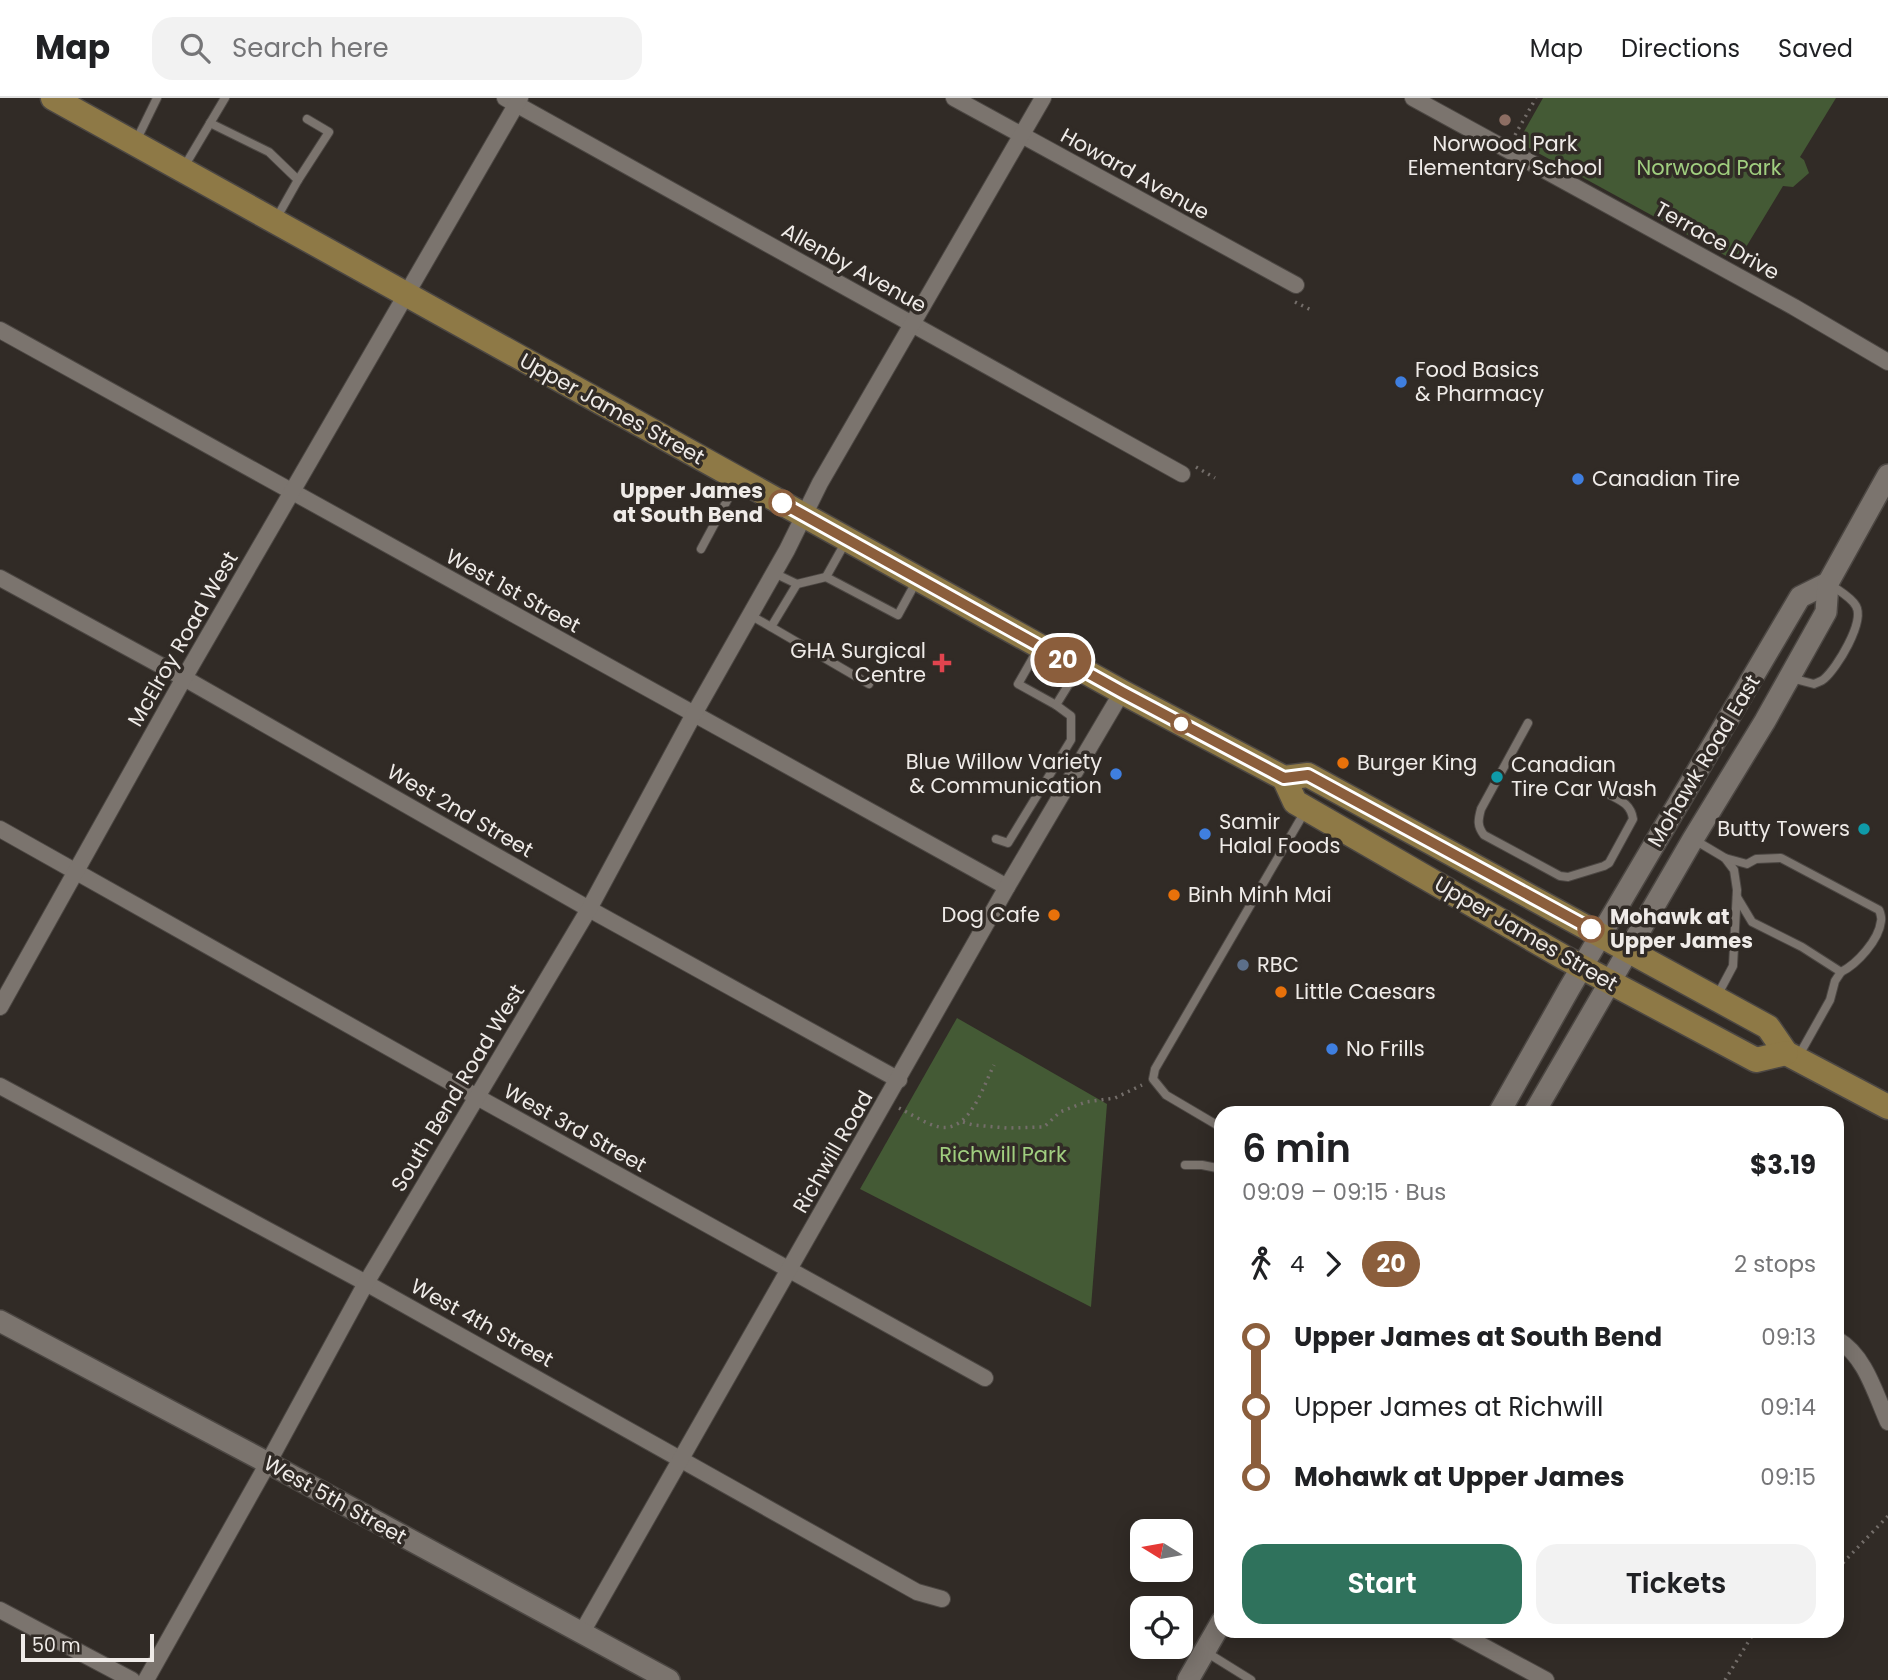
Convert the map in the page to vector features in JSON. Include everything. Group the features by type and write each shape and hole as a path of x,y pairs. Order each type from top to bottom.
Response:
{"main road":[{"name":"Upper James Street","path":"53,98 1122,692 1284,778 1308,775 1330,787 1591,951 1620,966 1716,998 1769,1027 1791,1056 1888,1107"},
{"name":"Mohawk Road East","path":"1538,1106 1826,612 1828,583 1888,475"},
{"name":"Mohawk Road East","path":"1503,1106 1800,597 1828,583"},
{"name":"Upper James Street","path":"1284,778 1295,802 1306,809 1357,837 1620,966 1756,1060 1791,1056"},
{"path":"1330,787 1339,811 1357,837"},
{"name":"West 5th Street","path":"0,1321 669,1680"},
{"path":"1188,1680 1214,1634"}],"street":[{"name":"Howard Avenue","path":"954,98 1296,285"},
{"name":"South Bend Road West","path":"146,1680 366,1283 589,909 803,516 1043,98"},
{"name":"Terrace Drive","path":"1413,98 1782,300 1888,362"},
{"name":"McElroy Road West","path":"0,1007 184,678 514,100"},
{"name":"Allenby Avenue","path":"514,100 1182,474"},
{"name":"West 1st Street","path":"0,330 1007,887"},
{"name":"West 2nd Street","path":"0,578 184,678 589,909 899,1080"},
{"name":"Richwill Road","path":"580,1634 1007,887 1122,692"},
{"name":"West 3rd Street","path":"0,829 985,1378"},
{"name":"West 4th Street","path":"0,1086 366,1283 917,1592 942,1599"},
{"path":"1844,1344 1850,1347 1864,1367 1888,1422"},
{"path":"0,1609 132,1680"},
{"path":"1468,1638 1546,1680"}],"lane":[{"path":"134,143 157,98"},
{"path":"183,170 225,98"},
{"path":"275,222 329,132 307,119"},
{"path":"210,123 269,152 298,180"},
{"path":"701,549 738,479"},
{"path":"826,577 847,540"},
{"path":"774,573 797,584 826,577 898,615 917,579"},
{"path":"1789,678 1814,684 1824,679 1848,645 1857,626 1857,608 1852,600 1828,583"},
{"path":"771,627 797,584"},
{"path":"750,615 869,684"},
{"path":"996,839 1008,843 1071,740 1071,716 1018,684 1039,647"},
{"path":"1056,705 1078,668"},
{"path":"1528,723 1481,809 1478,820 1484,835 1560,876 1569,877 1604,866 1609,863 1633,819 1626,803 1610,795"},
{"path":"1214,1123 1166,1096 1153,1079 1155,1069 1306,809"},
{"path":"1693,839 1725,858 1747,864 1756,859 1781,858 1879,910 1882,921 1875,937 1860,956 1841,972 1835,981 1830,1000 1791,1056"},
{"path":"1716,998 1733,966 1737,897 1734,870 1725,858"},
{"path":"1737,897 1752,922 1802,947 1841,972"},
{"path":"1185,1165 1214,1167"},
{"path":"1204,1651 1251,1680"}],"path":[{"path":"1506,149 1536,98"},
{"path":"1200,470 1215,478"},
{"path":"886,1101 939,1127 956,1126 963,1122 994,1065"},
{"path":"963,1122 1007,1128 1044,1126 1060,1112 1087,1102 1115,1098 1153,1079"},
{"path":"1844,1562 1888,1516"},
{"path":"1725,1680 1751,1638"}],"green space":[{"name":"Norwood Park","path":"1543,98 1836,98 1800,157 1809,173 1793,187 1783,186 1737,262 1518,142"},
{"name":"Richwill Park","path":"957,1018 1107,1104 1091,1307 860,1189"}],"bus line":[{"name":"20","path":"782,503 1122,692 1284,778 1308,775 1591,929"}],"place":[{"name":"Norwood Park Elementary School","path":"1505,120"},
{"name":"Food Basics & Pharmacy","path":"1401,382"},
{"name":"Canadian Tire","path":"1578,479"},
{"name":"Upper James at South Bend","path":"782,503"},
{"name":"GHA Surgical Centre","path":"942,663"},
{"name":"Burger King","path":"1343,763"},
{"name":"Blue Willow Variety & Communication","path":"1116,774"},
{"name":"Canadian Tire Car Wash","path":"1497,777"},
{"name":"Butty Towers","path":"1864,829"},
{"name":"Samir Halal Foods","path":"1205,834"},
{"name":"Binh Minh Mai","path":"1174,895"},
{"name":"Dog Cafe","path":"1054,915"},
{"name":"Mohawk at Upper James","path":"1591,929"},
{"name":"RBC","path":"1243,965"},
{"name":"Little Caesars","path":"1281,992"},
{"name":"No Frills","path":"1332,1049"}]}
